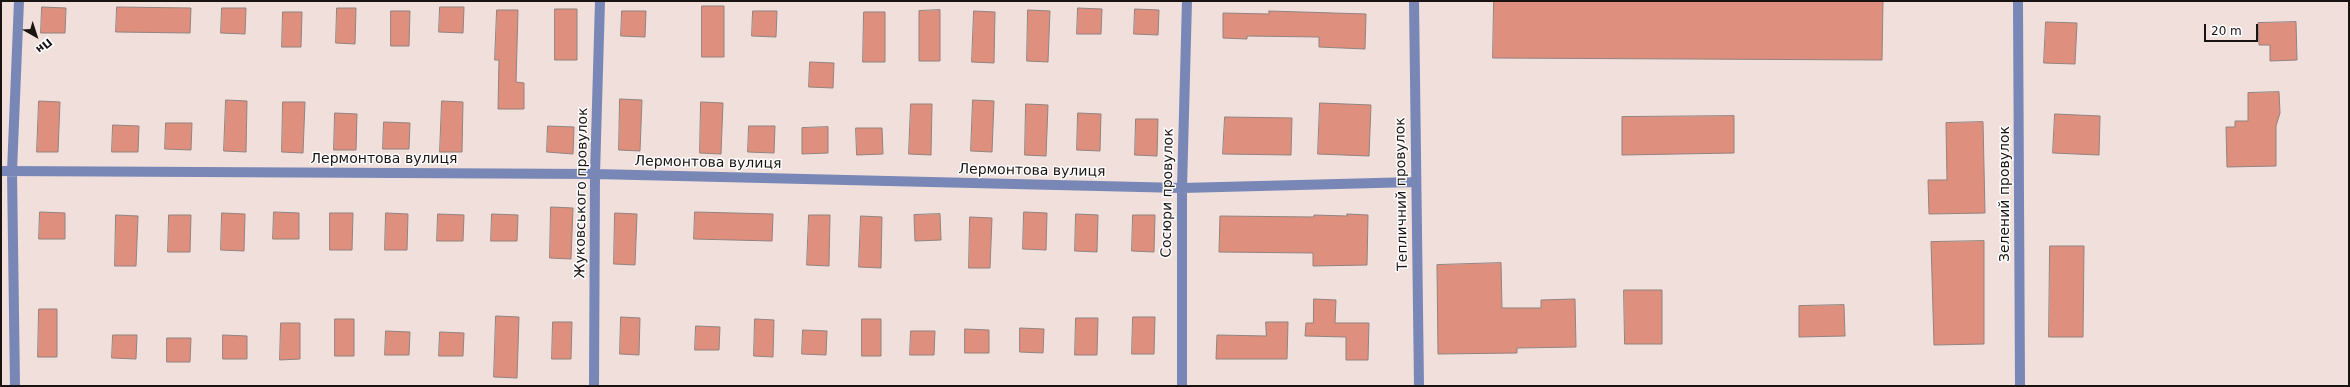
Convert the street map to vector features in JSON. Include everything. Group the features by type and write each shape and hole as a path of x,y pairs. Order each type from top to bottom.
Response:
{"street":[{"path":"15,386 12,171 18,1"},
{"name":"Жуковського провулок","path":"594,386 595,174 600,1"},
{"name":"Сосюри провулок","path":"1182,386 1182,188 1186,1"},
{"name":"Тепличний провулок","path":"1414,1 1415,182 1419,386"},
{"name":"Зелений провулок","path":"2018,1 2020,386"},
{"name":"Лермонтова вулиця","path":"1,171 595,174 1182,188 1415,182"},
{"path":"590,386 600,386"}],"building":[{"path":"1494,1 1883,1 1882,60 1493,58"},
{"path":"702,6 724,6 724,57 702,57"},
{"path":"42,7 66,8 65,33 41,33"},
{"path":"117,7 191,8 190,33 116,32"},
{"path":"440,7 464,7 463,33 439,32"},
{"path":"222,8 246,8 245,34 221,33"},
{"path":"337,8 356,8 355,44 336,43"},
{"path":"1078,8 1102,9 1101,34 1077,34"},
{"path":"555,9 577,9 577,60 555,60"},
{"path":"1135,9 1159,10 1158,35 1134,34"},
{"path":"497,10 518,10 516,82 524,83 524,109 498,109 499,60 495,60"},
{"path":"940,10 940,61 919,61 919,11"},
{"path":"1028,10 1050,11 1048,62 1027,61"},
{"path":"391,11 410,11 409,46 391,46"},
{"path":"622,11 646,11 645,37 621,36"},
{"path":"753,11 777,11 776,37 752,36"},
{"path":"974,11 995,12 994,63 972,62"},
{"path":"1269,11 1366,14 1365,49 1319,47 1319,37 1247,36 1247,39 1223,38 1223,13 1269,14"},
{"path":"283,12 302,12 301,47 282,47"},
{"path":"864,12 885,12 885,62 863,62"},
{"path":"2046,22 2077,23 2075,64 2044,63"},
{"path":"2296,22 2297,60 2270,61 2270,45 2259,45 2258,23"},
{"path":"810,62 834,63 833,88 809,87"},
{"path":"2279,92 2280,113 2276,126 2276,166 2227,167 2226,127 2235,127 2235,121 2248,121 2248,93"},
{"path":"620,99 642,100 640,151 619,150"},
{"path":"226,100 247,101 246,152 224,151"},
{"path":"973,100 994,101 992,152 971,151"},
{"path":"39,101 60,102 58,152 37,152"},
{"path":"442,101 463,102 462,152 440,152"},
{"path":"283,102 305,102 303,153 282,152"},
{"path":"701,102 723,103 721,154 700,153"},
{"path":"1320,103 1371,105 1369,156 1318,154"},
{"path":"911,104 932,104 931,155 909,154"},
{"path":"1026,104 1048,105 1046,156 1025,155"},
{"path":"335,113 357,114 356,150 334,150"},
{"path":"1078,113 1101,114 1100,151 1077,150"},
{"path":"2055,114 2100,116 2099,155 2053,153"},
{"path":"1734,116 1734,153 1622,155 1622,117"},
{"path":"1225,117 1292,118 1291,155 1223,154"},
{"path":"1136,119 1158,119 1157,156 1135,155"},
{"path":"384,122 410,123 409,149 383,149"},
{"path":"1983,122 1985,213 1929,214 1928,180 1947,180 1946,123"},
{"path":"166,123 192,123 191,150 165,149"},
{"path":"113,125 139,126 138,152 112,152"},
{"path":"548,126 574,127 573,154 547,152"},
{"path":"749,126 775,126 774,153 748,152"},
{"path":"828,127 828,153 802,154 802,128"},
{"path":"856,128 882,128 883,154 857,155"},
{"path":"551,207 573,208 571,259 550,258"},
{"path":"40,212 65,213 65,239 39,239"},
{"path":"274,212 299,213 299,239 273,239"},
{"path":"695,212 773,214 772,241 694,239"},
{"path":"1024,212 1047,213 1046,250 1023,249"},
{"path":"222,213 245,214 244,251 221,250"},
{"path":"330,213 353,213 352,250 330,250"},
{"path":"386,213 408,214 407,250 385,250"},
{"path":"615,213 637,214 635,265 614,264"},
{"path":"438,214 464,215 463,241 437,241"},
{"path":"492,214 518,215 517,241 491,241"},
{"path":"940,214 941,240 915,241 914,215"},
{"path":"1076,214 1098,215 1097,252 1075,251"},
{"path":"1347,214 1368,215 1367,265 1313,266 1313,253 1219,252 1220,216 1314,217 1314,215 1347,216"},
{"path":"116,215 138,216 136,266 115,266"},
{"path":"169,215 191,215 190,252 168,252"},
{"path":"809,215 830,215 829,266 807,265"},
{"path":"1133,215 1155,215 1154,252 1132,251"},
{"path":"861,216 882,217 881,268 859,267"},
{"path":"970,217 992,218 990,268 969,268"},
{"path":"1984,241 1984,344 1934,345 1931,242"},
{"path":"2050,246 2084,246 2083,337 2049,337"},
{"path":"1501,263 1502,308 1541,308 1541,300 1575,299 1576,347 1517,348 1517,353 1438,354 1437,265"},
{"path":"1624,290 1662,290 1662,344 1625,344"},
{"path":"1314,299 1336,300 1335,323 1369,323 1368,360 1346,360 1346,337 1305,336 1306,323 1313,323"},
{"path":"1844,305 1845,336 1799,337 1799,306"},
{"path":"39,309 57,309 57,357 38,357"},
{"path":"496,316 519,317 517,378 494,377"},
{"path":"621,317 640,318 639,355 620,354"},
{"path":"1133,317 1155,317 1154,354 1132,354"},
{"path":"1076,318 1098,318 1097,355 1075,355"},
{"path":"335,319 354,319 354,356 335,356"},
{"path":"755,319 774,320 773,357 754,356"},
{"path":"862,319 881,319 881,356 862,356"},
{"path":"553,322 572,322 571,359 552,359"},
{"path":"1266,322 1288,322 1287,359 1216,359 1217,335 1266,336"},
{"path":"281,323 300,323 300,359 280,360"},
{"path":"696,326 720,327 719,350 695,350"},
{"path":"1020,328 1044,329 1043,353 1020,352"},
{"path":"965,329 989,330 989,353 965,353"},
{"path":"803,330 827,331 826,355 802,354"},
{"path":"386,331 410,332 409,355 385,355"},
{"path":"911,331 935,331 934,355 910,355"},
{"path":"440,332 464,333 463,356 439,356"},
{"path":"113,335 137,335 136,359 112,358"},
{"path":"223,335 247,336 247,359 223,359"},
{"path":"167,338 191,338 190,362 167,362"}]}
